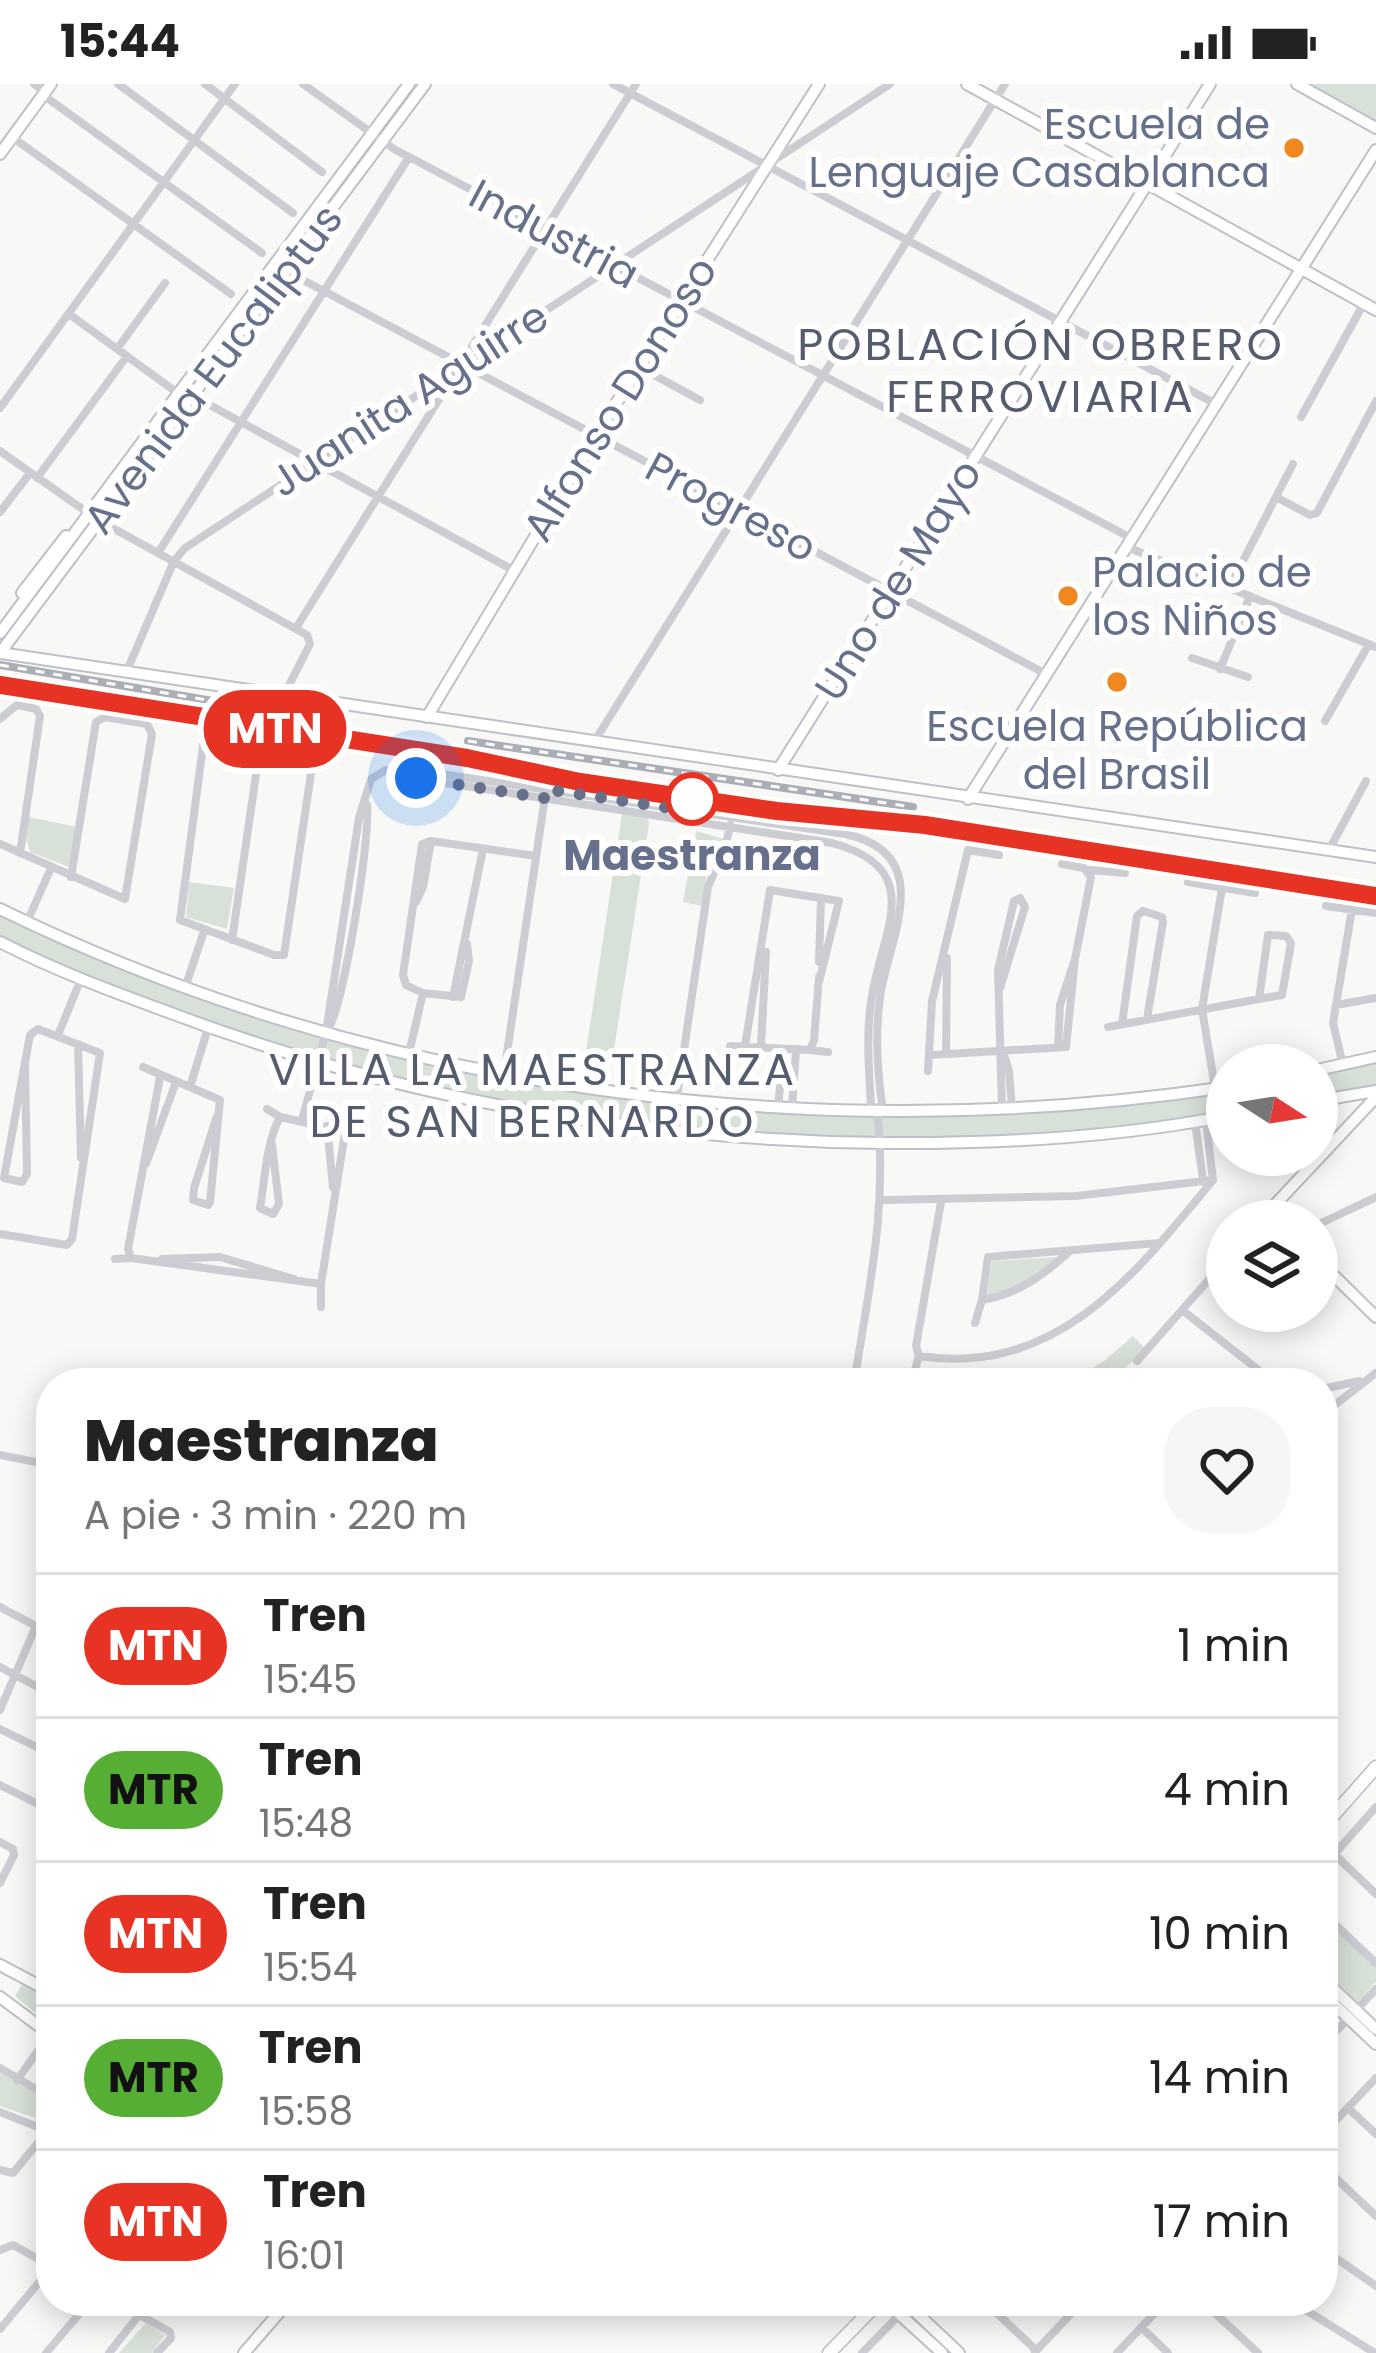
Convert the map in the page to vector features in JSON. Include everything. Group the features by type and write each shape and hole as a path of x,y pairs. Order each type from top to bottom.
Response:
{"main road":[{"path":"1338,1810 1376,1767"},
{"path":"829,2353 867,2316"}],"street":[{"path":"118,84 292,213"},
{"path":"206,84 322,172"},
{"path":"0,408 235,84"},
{"name":"Industria","path":"303,84 409,157 1129,542 1372,645"},
{"name":"Avenida Eucaliptus","path":"0,633 195,397 288,272 409,84"},
{"name":"Avenida Eucaliptus","path":"0,653 180,394 377,138 425,84"},
{"path":"613,84 634,89 767,166 1216,404"},
{"name":"Alfonso Donoso","path":"427,717 596,435 819,84"},
{"name":"Juanita Aguirre","path":"173,561 185,548 313,462 890,84"},
{"path":"967,84 1376,310"},
{"path":"593,743 1005,84"},
{"name":"Uno de Mayo","path":"778,770 1210,84"},
{"path":"1297,84 1376,128"},
{"path":"0,154 43,89 262,253"},
{"path":"296,628 634,89"},
{"path":"12,137 231,294"},
{"path":"968,799 1376,150"},
{"path":"158,553 409,157"},
{"name":"Progreso","path":"288,272 1046,674"},
{"path":"117,349 165,283"},
{"path":"1301,417 1364,303"},
{"path":"68,314 180,394"},
{"path":"0,512 127,356"},
{"path":"639,367 700,400"},
{"path":"195,397 513,570"},
{"path":"1276,497 1310,515 1317,513 1376,400"},
{"path":"0,452 91,520 308,635 310,644 284,696"},
{"path":"1229,588 1293,464"},
{"path":"0,622 69,533 91,520"},
{"path":"126,674 173,561"},
{"path":"1220,669 1250,596"},
{"path":"1324,721 1372,645"},
{"path":"0,653 1376,857"},
{"path":"1192,658 1248,677"},
{"path":"0,719 16,705 36,709 40,722 20,853"},
{"path":"0,844 71,877 125,899 152,729 140,722 98,718 71,877"},
{"path":"206,736 261,740 312,749 314,758 284,955 180,920 206,736"},
{"path":"232,940 261,740"},
{"path":"302,1120 326,1032 359,818 377,772 422,771 730,822 856,837 877,845 894,866 902,910 881,991 882,1104 877,1110 883,1200 856,1368"},
{"path":"1329,850 1366,781"},
{"path":"504,1074 545,793"},
{"path":"676,1101 708,887 730,822"},
{"path":"483,849 463,996 410,989 403,979 420,846 431,841 536,856"},
{"path":"928,1071 930,1013 968,850 999,855"},
{"path":"1062,864 1125,873"},
{"path":"27,922 51,868"},
{"path":"931,1054 1062,1047 1060,1005 1075,958 1090,878 1087,870"},
{"path":"1188,882 1256,893"},
{"path":"1210,1044 1202,1010 1222,887"},
{"path":"745,1046 770,890 839,901 819,982"},
{"path":"812,1045 821,898"},
{"path":"1000,988 1025,907 1020,898 1014,901 1007,920 999,962 1002,1051 1010,1071 1007,1109"},
{"path":"1326,906 1376,913"},
{"path":"0,909 186,985 326,1032 504,1074 676,1101 877,1110 1007,1109 1206,1089"},
{"path":"1343,1065 1335,1039 1336,1005 1352,909"},
{"path":"1122,1024 1137,916 1143,911 1162,917 1163,922 1148,1019"},
{"path":"186,985 204,931"},
{"path":"760,1046 767,984 766,932"},
{"path":"1108,1027 1282,995 1291,943 1286,936 1268,935 1259,999"},
{"path":"0,942 208,1028 457,1099 570,1120 764,1140 968,1143 1206,1120"},
{"path":"946,1054 947,945"},
{"path":"58,1035 81,979"},
{"path":"409,1053 422,993"},
{"path":"1336,1005 1376,998"},
{"path":"190,1087 208,1028"},
{"path":"0,1234 67,1245 72,1239 100,1053 34,1030 26,1062 4,1178 11,1182 22,1182 27,1174 26,1062"},
{"path":"77,1044 81,1178"},
{"path":"730,1046 796,1051 812,1045 828,1052"},
{"path":"778,1107 784,1049"},
{"path":"792,1107 796,1051"},
{"path":"1338,1066 1376,1057"},
{"path":"143,1067 218,1097 217,1116 210,1202 198,1204 193,1200 194,1188 217,1116"},
{"path":"131,1258 128,1249 137,1188 160,1077"},
{"path":"137,1188 176,1082"},
{"path":"1338,1097 1376,1094"},
{"path":"1285,1200 1376,1094"},
{"path":"1346,1096 1360,1113"},
{"path":"267,1109 280,1117 350,1134 316,1285 322,1307"},
{"path":"272,1144 279,1204 273,1214 260,1208 272,1144 280,1117"},
{"path":"919,1356 979,1359 1039,1343 1079,1320 1159,1243 1208,1180 1200,1121"},
{"path":"327,1126 335,1201"},
{"path":"883,1200 1076,1196 1208,1180"},
{"path":"1338,1215 1376,1197"},
{"path":"915,1368 940,1202"},
{"path":"975,1323 988,1257 1159,1243"},
{"path":"1118,1247 1133,1270"},
{"path":"982,1300 1006,1296 1040,1277 1069,1252"},
{"path":"115,1259 316,1285"},
{"path":"1338,1280 1376,1317"},
{"path":"1137,1361 1206,1283"},
{"path":"1182,1310 1256,1368"},
{"path":"1338,1402 1376,1373"},
{"path":"1338,1386 1366,1379"},
{"path":"0,1455 36,1462"},
{"path":"0,1606 36,1626 0,1710"},
{"path":"0,1666 36,1686"},
{"path":"0,1682 13,1673"},
{"path":"1,1734 36,1748"},
{"path":"0,1785 36,1802"},
{"path":"1338,1850 1376,1807"},
{"path":"1367,1817 1376,1826"},
{"path":"0,1842 13,1849 14,1856 0,1883"},
{"path":"1338,1858 1376,1894"},
{"path":"1338,1927 1376,1963"},
{"path":"0,1965 36,1984"},
{"path":"21,1976 3,1999 36,2024"},
{"path":"1338,2029 1376,1989"},
{"path":"1338,1997 1376,2044"},
{"path":"1338,2004 1376,2029"},
{"path":"17,2080 36,2054"},
{"path":"0,2068 36,2090"},
{"path":"1338,2118 1376,2078"},
{"path":"1348,2108 1376,2134"},
{"path":"0,2112 36,2124"},
{"path":"0,2170 13,2173 36,2146"},
{"path":"1338,2180 1376,2216"},
{"path":"0,2250 13,2245 36,2258"},
{"path":"1338,2259 1376,2286"},
{"path":"0,2329 36,2285"},
{"path":"46,2353 77,2316"},
{"path":"109,2353 138,2316"},
{"path":"141,2316 170,2332 171,2338 158,2353"},
{"path":"244,2353 276,2316"},
{"path":"870,2350 898,2316"},
{"path":"915,2316 942,2353"},
{"path":"919,2316 959,2353"},
{"path":"999,2316 1035,2352 1069,2316"},
{"path":"1117,2353 1152,2316"},
{"path":"1218,2316 1258,2353"},
{"path":"1315,2316 1375,2353"},
{"path":"1141,2327 1168,2353"}],"shaded area":[{"path":"1300,84 1376,84 1376,127"},
{"path":"622,814 648,818 649,824 613,1056 586,1052"},
{"path":"28,817 77,827 69,867 30,852"},
{"path":"696,831 724,839 706,879 702,906 683,902"},
{"path":"189,882 234,888 227,929 186,917"},
{"path":"0,911 202,995 582,1092 734,1108 972,1113 1206,1090 1206,1116 1071,1131 914,1138 757,1133 600,1117 446,1090 293,1050 145,1000 0,937"},
{"path":"1376,1060 1376,1089 1338,1095 1338,1068"},
{"path":"1058,1257 1025,1282 987,1296 992,1261"},
{"path":"1133,1336 1145,1348 1126,1368 1093,1368"},
{"path":"1338,1932 1376,1967 1376,1982 1358,2002 1338,1983"},
{"path":"23,1983 36,1989 36,2014 15,1996"},
{"path":"0,2073 36,2094 36,2118 0,2106"},
{"path":"146,2323 165,2335 152,2353 119,2353"}],"railway":[{"path":"0,665 278,712"},
{"path":"0,685 467,758 580,782 777,811 905,823 1376,896"},
{"path":"468,741 913,807"}],"train":[{"name":"MTN","path":"0,685 467,758 580,782 777,811 925,825 1376,896"}],"place":[{"name":"Escuela de Lenguaje Casablanca","path":"1294,148"},
{"name":"Palacio de los Niños","path":"1068,596"},
{"name":"Escuela República del Brasil","path":"1117,682"},
{"name":"Maestranza","path":"692,799"}],"district":[{"name":"POBLACIÓN OBRERO FERROVIARIA","path":"1041,370"},
{"name":"VILLA LA MAESTRANZA DE SAN BERNARDO","path":"533,1095"}],"route":[{"path":"416,778 544,798 546,789 695,812 692,799"}]}
